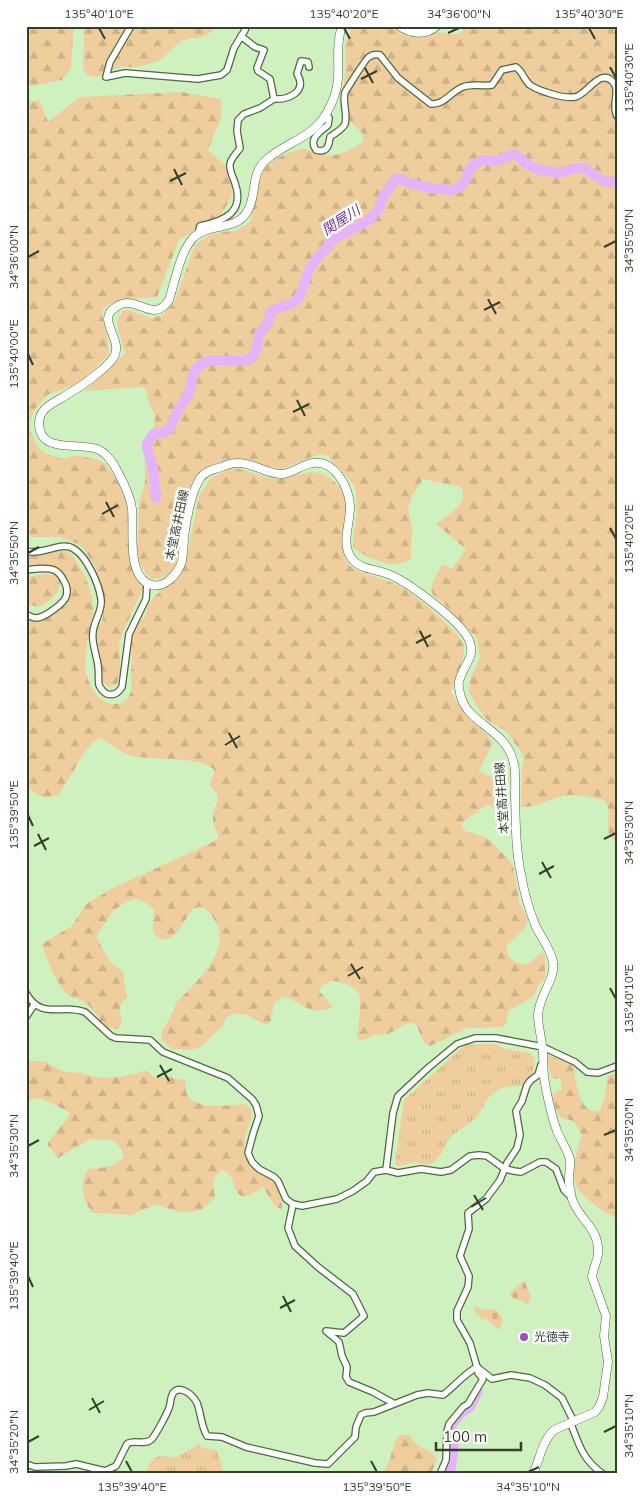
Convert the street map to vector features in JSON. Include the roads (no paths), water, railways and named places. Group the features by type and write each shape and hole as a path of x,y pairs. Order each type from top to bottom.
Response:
{"main road":[{"path":"147,583 142,579 136,568 132,509 129,498 110,460 106,454 91,447 52,444 42,435 39,417 47,406 83,384 114,357 116,344 108,321 110,312 123,303 129,302 154,310 165,306 169,300 188,245 194,237 201,233 235,223 242,218 248,211 257,172 262,164 278,151 311,132 327,114 338,81 339,38 342,26"},
{"path":"398,26 408,32 418,33 427,32 437,26"},
{"name":"本堂高井田線","path":"147,583 159,586 168,582 175,575 181,563 191,500 198,480 203,475 209,471 234,463 256,466 268,472 282,474 306,464 317,462 334,469 347,491 350,508 347,549 352,559 359,565 389,574 408,585 450,618 465,633 471,648 470,658 459,682 463,704 504,741 514,764 516,844 520,872 531,913 553,961 552,975 540,1000 538,1017 543,1047 544,1078 556,1129 569,1156 569,1184 574,1205 595,1234 598,1257 592,1277 606,1316 604,1336 608,1362 603,1397 599,1407 595,1412 554,1430 550,1434 533,1474"}],"street":[{"path":"131,26 110,62 106,77 125,74 198,79 221,75 227,70 234,48 246,26"},
{"path":"241,36 254,47 264,50 257,68 258,71 270,79 274,98"},
{"path":"327,114 329,118 328,125 313,138 312,142 313,147 320,151 325,151 328,148 330,137 345,124 345,93 365,60 375,54 380,55 398,78 431,104 440,103 460,87 492,85 502,70 516,67 530,85 563,97 577,97 583,94 598,79 610,80 616,89 614,106 617,116"},
{"path":"201,233 199,230 200,226 221,221 235,209 238,201 238,193 230,162 240,148 237,131 238,120 244,114 260,108 274,98 291,97 297,92 299,86 300,78 297,74 301,61 308,62 309,67"},
{"path":"26,551 32,553 42,552 67,546 78,552 93,573 98,585 101,604 92,633 99,684 102,691 107,694 113,695 119,692 122,687 129,634 146,599 147,583"},
{"path":"26,570 54,569 60,573 67,590 63,601 44,615 37,618 26,614"},
{"path":"26,993 34,1005 48,1010 80,1010 85,1012 111,1036 150,1040 163,1052 228,1078 256,1105 258,1116 248,1153 252,1162 259,1169 278,1181 286,1199 293,1204 302,1206 337,1199 353,1191 374,1172 386,1170 398,1173 421,1169 441,1172 451,1170 470,1156 478,1155 487,1156 505,1168 521,1172 534,1164 546,1162 556,1170 564,1190 572,1198"},
{"path":"26,1016 34,1005"},
{"path":"386,1170 393,1113 398,1096 457,1044 475,1038 496,1038 543,1047 576,1062 588,1072 598,1073 617,1066"},
{"path":"440,1474 446,1460 449,1424 463,1407 468,1404 483,1379 478,1373 470,1344 457,1320 457,1310 468,1287 469,1276 460,1256 469,1230 468,1214 486,1199 500,1180 507,1163 517,1148 520,1140 516,1111 522,1101 527,1085 538,1075 541,1060 543,1059"},
{"path":"293,1204 288,1228 295,1246 318,1267 353,1294 364,1316 344,1333 326,1331 339,1342 347,1367 346,1377 349,1382 393,1403"},
{"path":"26,1464 35,1466 66,1466 76,1464 104,1471 116,1466 126,1444 129,1442 148,1442 154,1437 167,1414 174,1392 180,1389 186,1391 197,1402 206,1436 222,1438 246,1447 315,1463 328,1464 356,1436 356,1427 361,1415 365,1412 374,1412 417,1395 428,1393 443,1395 453,1388 466,1373 477,1367"},
{"path":"477,1367 492,1380 512,1375 530,1378 545,1385 562,1398 583,1455 603,1474"}],"waterway":[{"name":"関屋川","path":"156,498 153,468 147,444 153,434 163,433 170,428 189,393 194,371 200,365 211,360 244,361 252,357 256,351 259,334 269,322 271,311 297,300 311,267 329,245 330,241 369,220 378,210 383,197 396,179 430,188 457,189 464,183 471,167 475,164 483,160 497,161 511,155 516,155 531,167 541,170 560,173 584,168 600,179 611,183 617,180"},
{"path":"450,1474 454,1445 450,1436 451,1426 459,1415 470,1407 478,1391"}],"place":[{"name":"光徳寺","path":"524,1337"}]}
